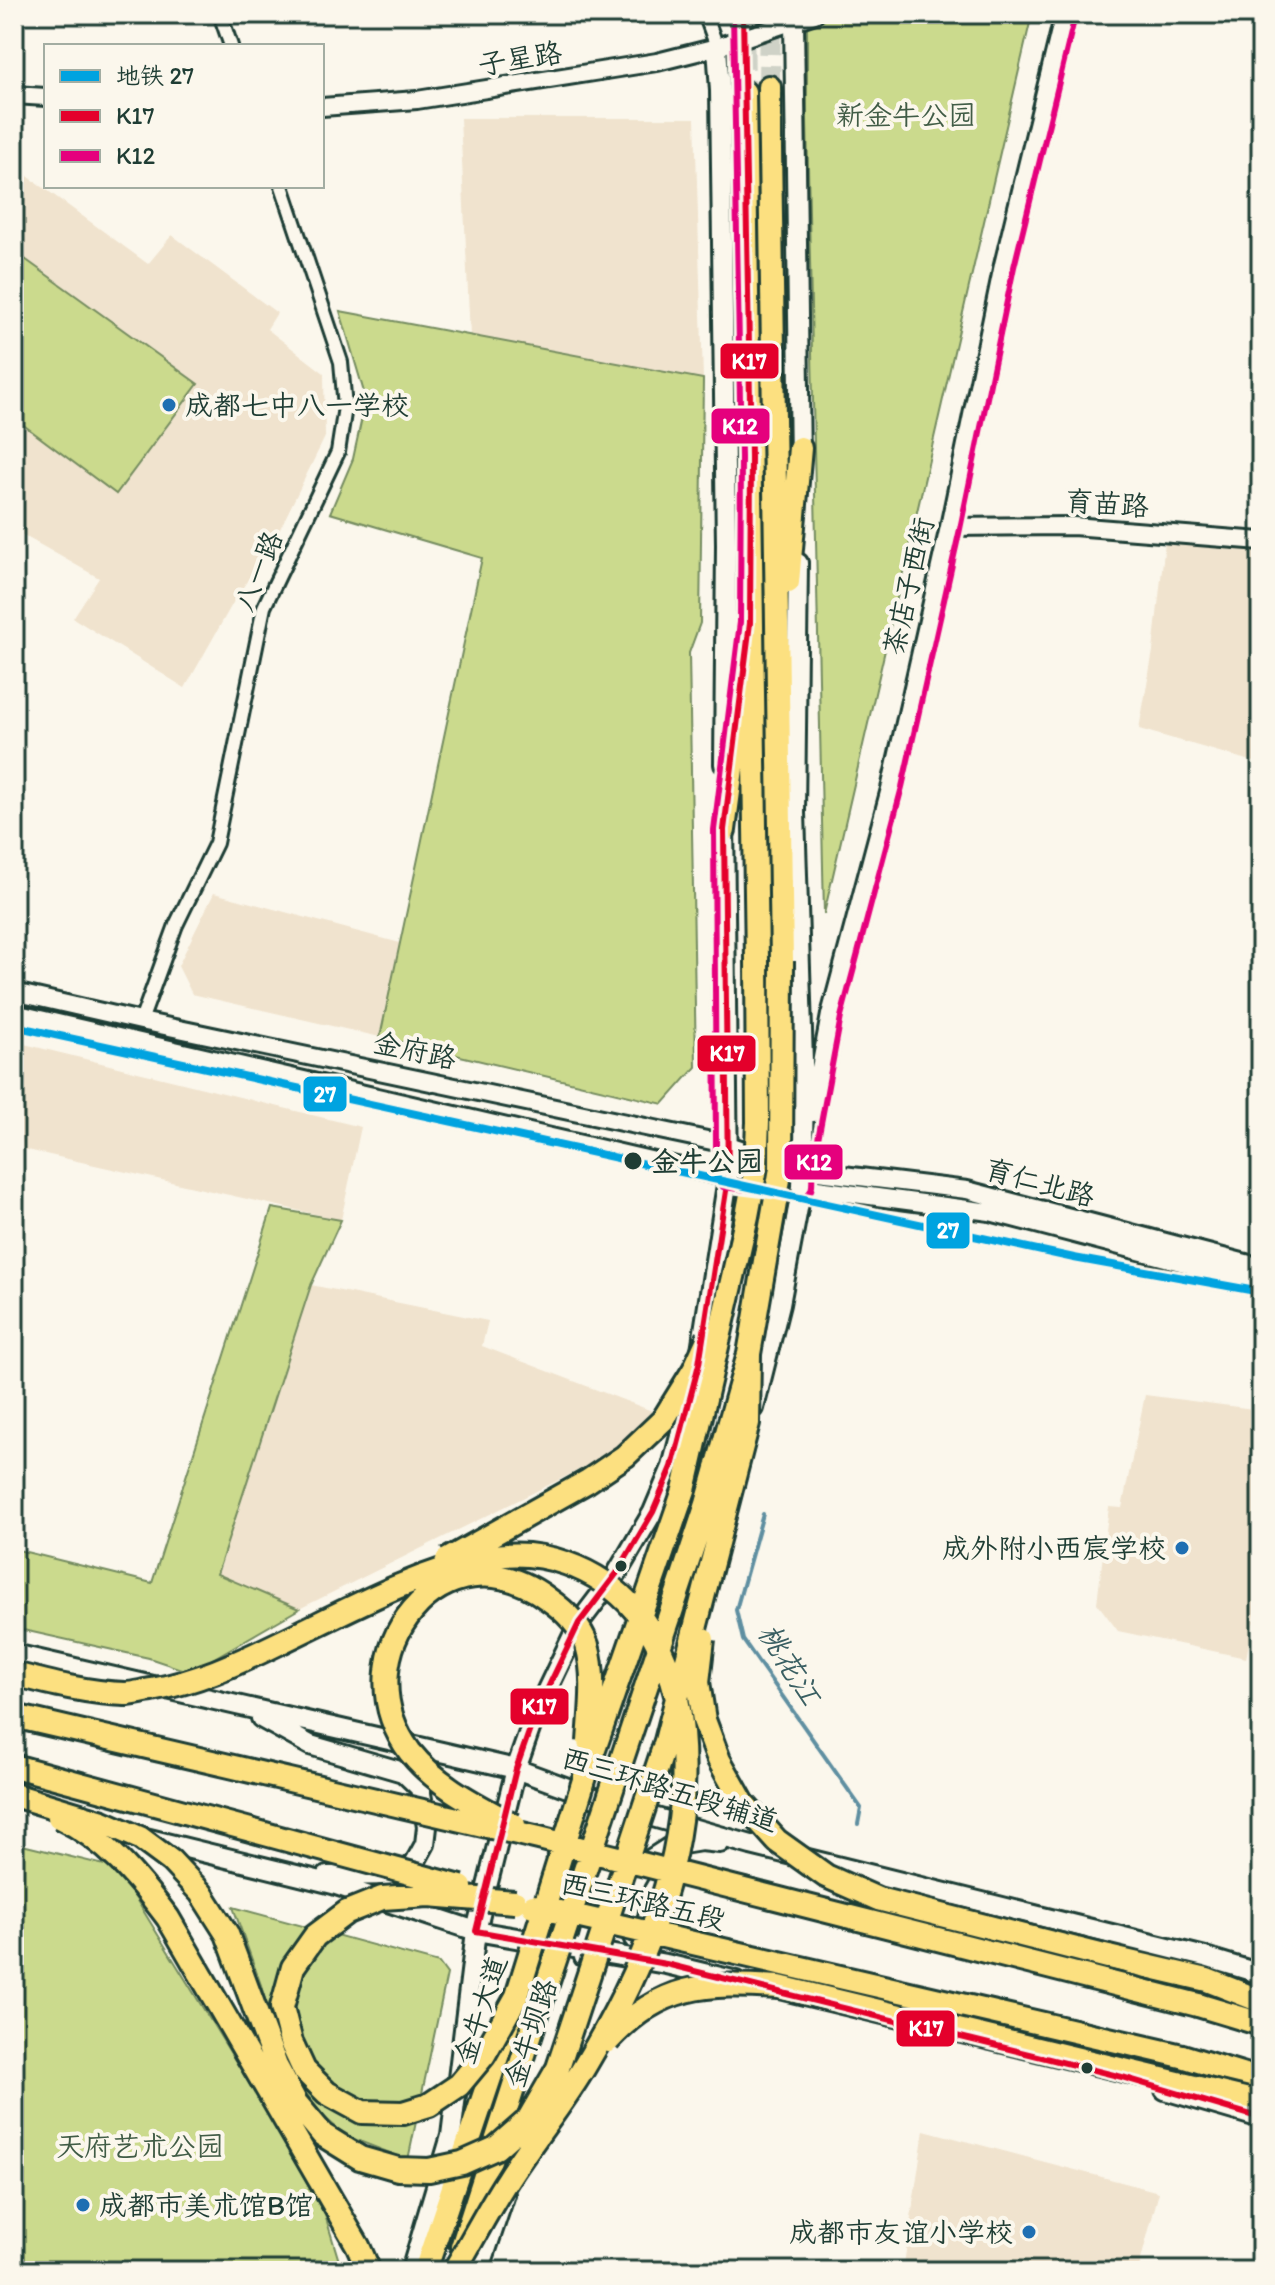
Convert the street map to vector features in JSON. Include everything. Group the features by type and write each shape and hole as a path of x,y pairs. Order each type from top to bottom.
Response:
{"highway":[{"path":"16,1799 103,1822 140,1838 171,1861 201,1893 227,1934 276,2066 296,2103 323,2135 360,2158 398,2169 429,2170 462,2163 496,2148 528,2120 558,2068 666,1741 748,1423 749,1354 781,1168 782,961 776,727 769,87"},
{"path":"588,1767 684,1490 756,1168 757,960 744,92"},
{"path":"776,727 800,448"},
{"path":"724,830 750,623"},
{"path":"14,1674 127,1694 185,1684 245,1659 413,1578 588,1481 625,1456 663,1420 694,1370 728,1296"},
{"name":"金牛大道","path":"454,2271 707,1504 749,1354"},
{"path":"413,1578 486,1558 525,1554 567,1563 592,1574 624,1597 649,1627 667,1663 680,1708 685,1762 679,1830 670,1878 635,1974 586,2066 507,2180 454,2271"},
{"path":"710,1564 698,1682 704,1720 719,1760 743,1803 777,1841 826,1876 878,1899 1207,1980 1261,2001"},
{"path":"539,1838 464,1798 432,1775 410,1751 390,1716 385,1685 390,1652 401,1625 418,1602 444,1583 474,1575 507,1578 537,1590 568,1613 586,1643 593,1680 588,1767"},
{"name":"西三环路五段","path":"14,1716 539,1838 1198,2005 1261,2024"},
{"name":"西三环路五段","path":"14,1766 515,1902 1182,2056 1261,2080"},
{"name":"金牛大道","path":"425,2271 517,1996 588,1767"},
{"path":"16,1799 67,1820 107,1848 139,1879 168,1918 358,2246 369,2271"},
{"path":"515,1902 429,1895 382,1898 347,1912 315,1936 293,1967 282,2007 291,2042 304,2070 327,2093 362,2112 403,2113 429,2105 459,2085 484,2055 517,1996"},
{"path":"586,2066 626,2022 655,2002 684,1990 725,1984 779,1987 1261,2103"}],"main road":[{"name":"茶店子西街","path":"802,1178 831,1015 892,785 1004,265 1065,14"},
{"path":"647,1742 744,1445 780,1304 802,1178 804,1093 795,813 800,448 794,22"},
{"name":"金牛坝路","path":"411,2271 451,2136 476,1931 516,1769 535,1715 579,1623 625,1561 653,1512 672,1467 699,1364 728,1178 724,830 726,545 717,47"},
{"name":"金府路","path":"728,1178 802,1178"},
{"name":"西三环路五段辅道","path":"14,1654 516,1769 625,1809 751,1845 1205,1957 1261,1974"},
{"path":"244,1708 310,1745 403,1772 420,1788 427,1827 425,1844 414,1864 397,1875 300,1876"},
{"path":"16,1799 333,1884 476,1931 666,1964 1122,2077 1261,2118"},
{"name":"金牛坝路","path":"479,2271 586,1949 625,1809"},
{"path":"666,1964 634,1939 626,1922 632,1886 646,1862 671,1846 701,1841 751,1845"}],"street":[{"path":"220,14 230,44"},
{"path":"705,14 717,47"},
{"name":"子星路","path":"324,107 417,100 657,62 717,47 815,14"},
{"path":"14,95 44,97"},
{"name":"八一路","path":"141,1021 176,925 216,843 264,607 338,452 345,407 341,362 283,188"},
{"name":"育苗路","path":"950,527 1073,526 1261,541"},
{"name":"金府路","path":"14,992 726,1144 802,1178"},
{"name":"金府路","path":"14,1013 728,1178"},
{"path":"802,1178 990,1212 1261,1283"},
{"name":"育仁北路","path":"802,1178 967,1190 1261,1267"},
{"path":"625,1809 647,1742"}],"shaded area":[{"path":"460,118 695,118 703,379 470,336"},
{"name":"成都七中八一学校","path":"14,166 148,264 172,235 277,313 267,329 324,373 325,437 277,535 234,601 185,688 73,618 99,578 14,530"},
{"path":"1165,542 1261,549 1261,764 1139,729 1153,651"},
{"path":"214,893 400,943 380,1037 192,994 178,966"},
{"path":"24,1044 361,1127 341,1220 14,1147 14,1088"},
{"path":"311,1285 488,1321 482,1346 652,1411 615,1452 299,1609 217,1575"},
{"name":"成外附小西宸学校","path":"1145,1395 1261,1410 1261,1587 1246,1658 1118,1631 1097,1603 1109,1507 1122,1508"},
{"name":"成都市友谊小学校","path":"924,2130 1159,2192 1138,2271 903,2271"}],"green space":[{"name":"新金牛公园","path":"807,14 1032,14 824,914 807,119"},
{"path":"18,254 198,384 116,494 14,418 14,260"},
{"name":"金牛公园","path":"340,311 703,379 700,623 689,653 696,1067 663,1104 380,1037 482,558 330,513 353,459 366,399"},
{"path":"272,1208 341,1220 311,1285 217,1574 299,1609 190,1672 149,1658 14,1628 14,1549 152,1583"},
{"name":"天府艺术公园","path":"14,1843 117,1868 265,2109 325,2215 342,2271 14,2271"},
{"path":"233,1907 439,1963 447,1974 408,2160 346,2136 323,2116 299,2084 274,2032"}],"waterway":[{"name":"桃花江","path":"763,1514 736,1610 743,1640 861,1808 858,1824"}],"tunnel":[{"path":"743,14 744,92"},
{"path":"769,87 770,14"}],"metro line":[{"name":"27","path":"14,1026 1074,1258 1261,1292"}],"transit line":[{"name":"K12","path":"733,14 741,457 740,622 714,830 718,1180 723,1187 802,1197 812,1187 812,1171 841,1017 902,787 1014,267 1075,16"},
{"name":"K17","path":"743,14 751,457 750,623 724,830 728,1178 699,1364 672,1467 653,1512 617,1573 579,1623 535,1715 516,1769 476,1931 666,1964 1122,2077 1261,2118"}],"place":[{"name":"成都七中八一学校","path":"169,405"},
{"name":"金牛公园","path":"633,1161"},
{"name":"成外附小西宸学校","path":"1182,1548"},
{"name":"成都市美术馆B馆","path":"83,2205"},
{"name":"成都市友谊小学校","path":"1029,2232"}]}
